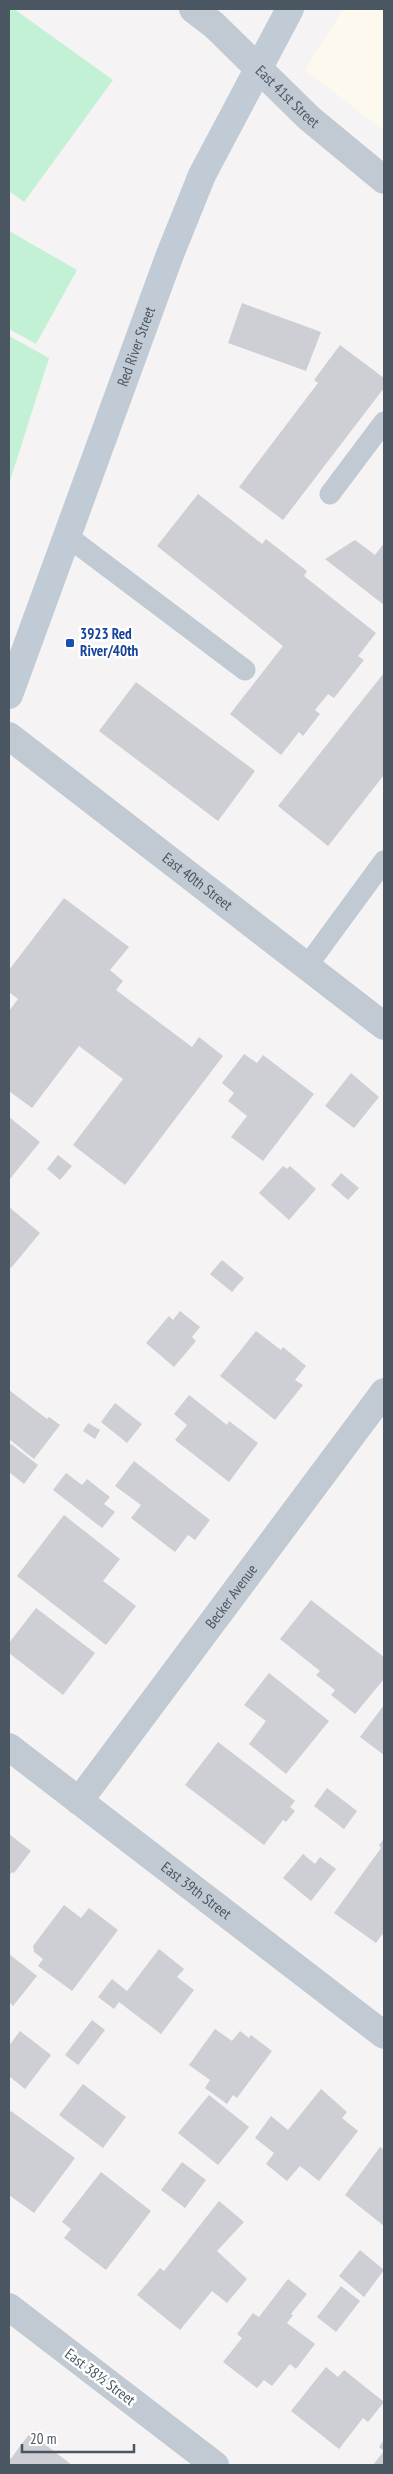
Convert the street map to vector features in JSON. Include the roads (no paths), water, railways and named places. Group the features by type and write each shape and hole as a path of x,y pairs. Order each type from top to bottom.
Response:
{"main road":[{"name":"Red River Street","path":"9,695 176,238 202,175 290,9"}],"street":[{"name":"East 41st Street","path":"193,9 214,25 309,118 384,180"},
{"name":"East 40th Street","path":"9,736 384,1026"},
{"name":"Becker Avenue","path":"79,1801 384,1392"},
{"name":"East 39th Street","path":"9,1747 384,2035"},
{"name":"East 38½ Street","path":"9,2307 216,2465"}],"lane":[{"path":"330,494 384,422"},
{"path":"67,536 245,670"},
{"path":"307,966 384,861"}],"place":[{"name":"3923 Red River/40th","path":"70,643"}]}
